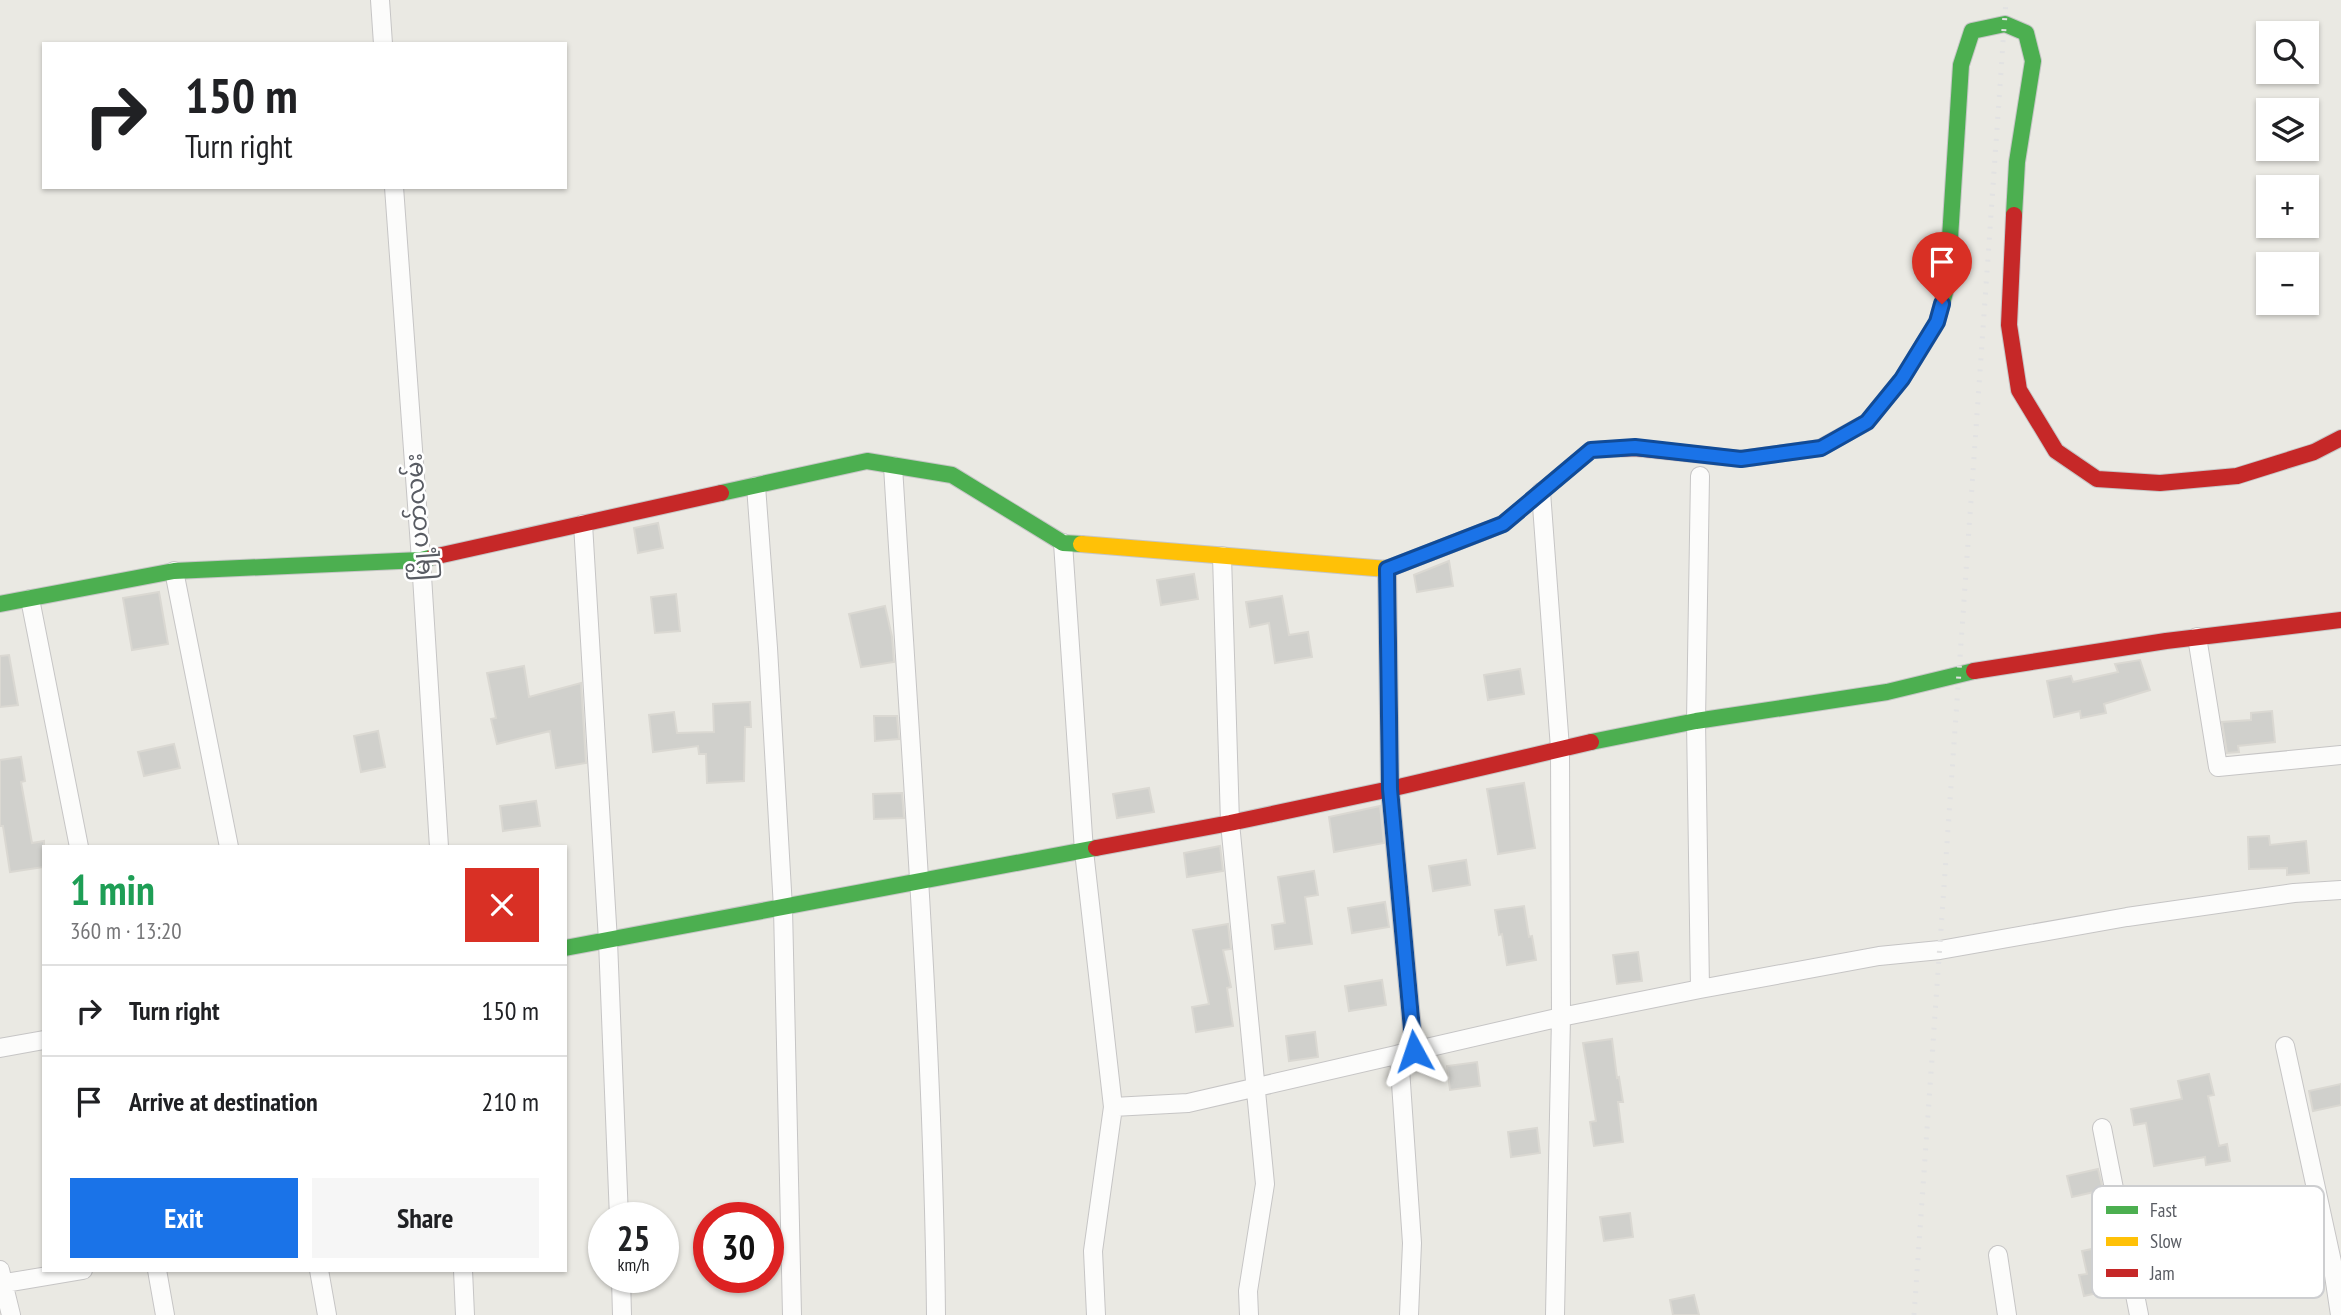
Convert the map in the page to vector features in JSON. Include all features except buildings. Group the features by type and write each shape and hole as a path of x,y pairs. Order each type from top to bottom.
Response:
{"street":[{"path":"380,0 383,42"},
{"path":"0,604 174,571 421,560 867,461 952,475 1063,543 1387,569 1503,524 1591,450 1635,447 1741,459 1821,448 1867,422 1902,379 1937,322 1947,285 1961,65 1972,31 2005,24 2026,33 2033,61 2017,162 2009,325 2019,390 2056,451 2096,479 2160,483 2237,476 2314,452 2341,439"},
{"name":"မြို့ပတ်လမ်း","path":"394,189 439,845"},
{"path":"893,466 918,882 934,1199 936,1315"},
{"path":"1700,475 1696,721 1700,989"},
{"path":"755,486 768,648 783,908 792,1315"},
{"path":"1541,492 1560,748 1561,1017 1555,1315"},
{"path":"583,524 608,941 618,1202"},
{"path":"1063,543 1084,851 1113,1107 1093,1251 1096,1315"},
{"path":"1222,556 1230,823 1265,1184 1248,1291 1249,1315"},
{"path":"1387,569 1390,789 1407,1052 1412,1243 1409,1315"},
{"path":"174,571 229,845"},
{"path":"30,599 79,845"},
{"path":"567,948 1230,823 1390,789 1560,748 1696,721 1887,692 1959,673 2197,637 2341,620"},
{"path":"2197,637 2218,767 2341,755"},
{"path":"1113,1107 1188,1103 1561,1017 1879,956 1940,950 2127,917 2294,893 2341,890"},
{"path":"0,1048 42,1040"},
{"path":"2285,1046 2315,1186"},
{"path":"2102,1128 2113,1186"},
{"path":"2324,1225 2340,1315"},
{"path":"1998,1255 2007,1315"},
{"path":"11,1315 1,1279 65,1272"},
{"path":"158,1272 166,1315"},
{"path":"319,1272 327,1315"},
{"path":"463,1272 465,1315"},
{"path":"621,1293 622,1315"}],"railway":[{"path":"1914,1315 2006,0"}],"traffic: fast":[{"path":"1933,329 1947,285 1961,65 1972,31 2005,24 2026,33 2033,61 2017,162 2014,215"},
{"path":"721,493 867,461 952,475 1063,543 1081,544"},
{"path":"0,604 174,571 421,560 433,557"},
{"path":"1591,742 1696,721 1887,692 1974,671"},
{"path":"567,948 1096,848"}],"traffic: slow":[{"path":"1081,544 1387,569 1488,530"}],"traffic: jam":[{"path":"2014,215 2009,325 2019,390 2056,451 2097,479 2160,483 2237,476 2314,452 2341,438"},
{"path":"1488,530 1503,524 1591,450 1635,448 1741,459 1820,448 1867,422 1902,379 1933,329"},
{"path":"433,557 721,493"},
{"path":"1974,671 2166,641 2341,620"},
{"path":"1096,848 1390,789 1591,742"}],"route":[{"path":"1414,1051 1390,789 1387,569 1503,524 1591,450 1635,447 1741,459 1821,448 1867,422 1902,379 1937,322 1942,304"}]}
